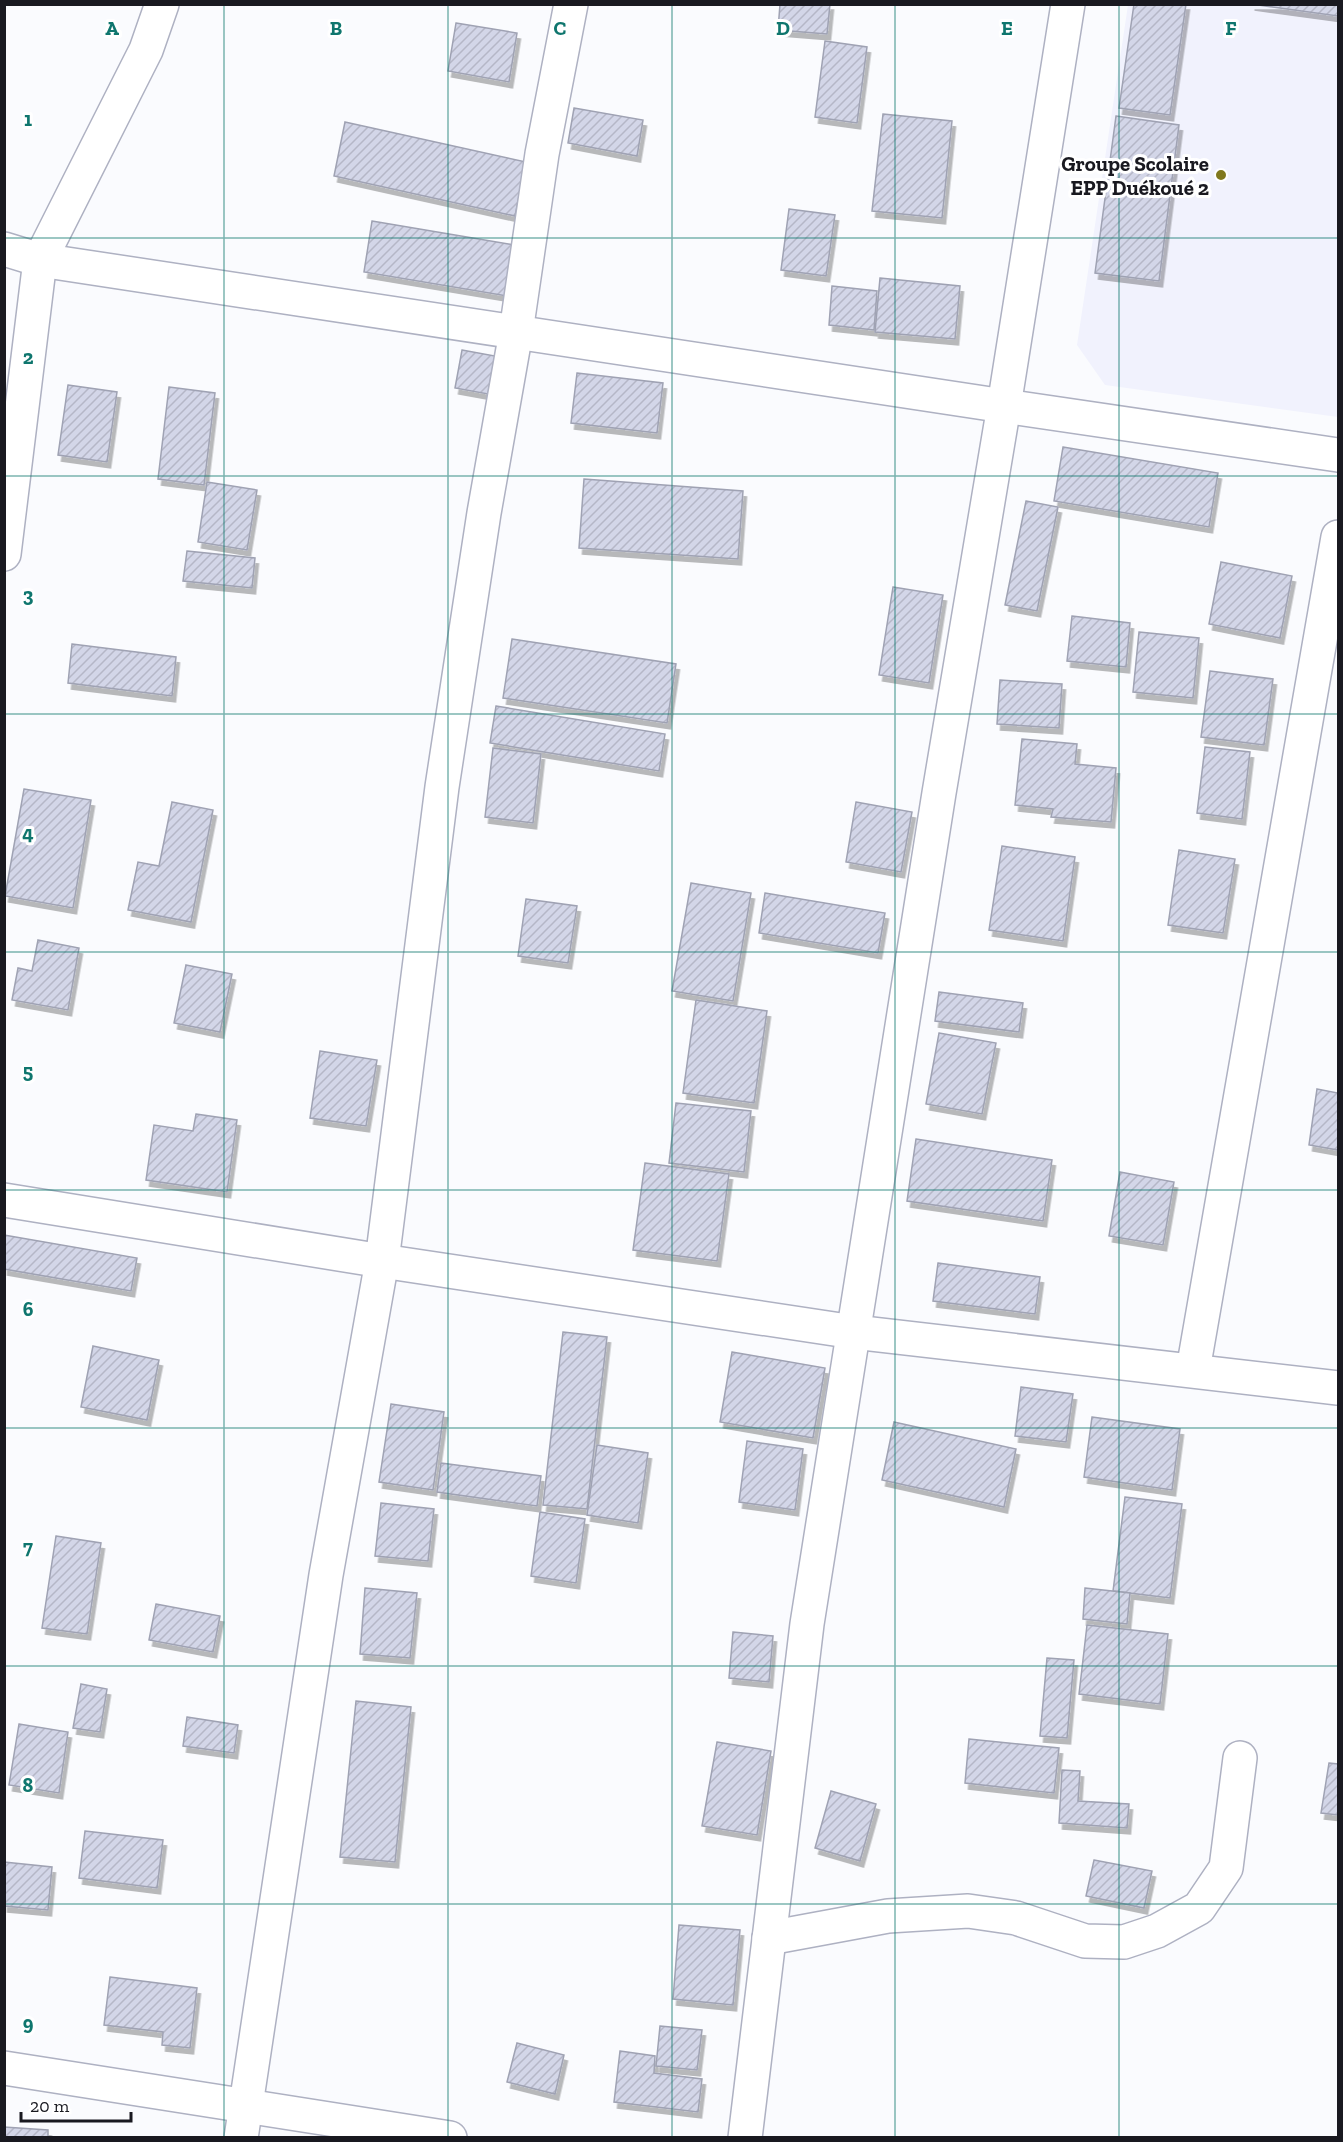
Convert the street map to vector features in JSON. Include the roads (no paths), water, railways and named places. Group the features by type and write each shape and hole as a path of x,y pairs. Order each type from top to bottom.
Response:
{"street":[{"path":"4,554 40,260 146,50 162,4"},
{"path":"241,2138 326,1575 381,1261 442,787 484,513 516,332 542,154 571,4"},
{"path":"745,2138 807,1624 939,793 1068,4"},
{"path":"4,249 40,260 1338,455"},
{"path":"1193,1370 1338,537"},
{"path":"4,1200 381,1261 854,1332 1338,1388"},
{"path":"768,1938 888,1916 968,1911 1016,1918 1085,1941 1124,1942 1157,1931 1199,1908 1226,1868 1240,1758"},
{"path":"4,2068 246,2104 450,2138"}],"place":[{"name":"Groupe Scolaire EPP Duékoué 2","path":"1221,175"}]}
